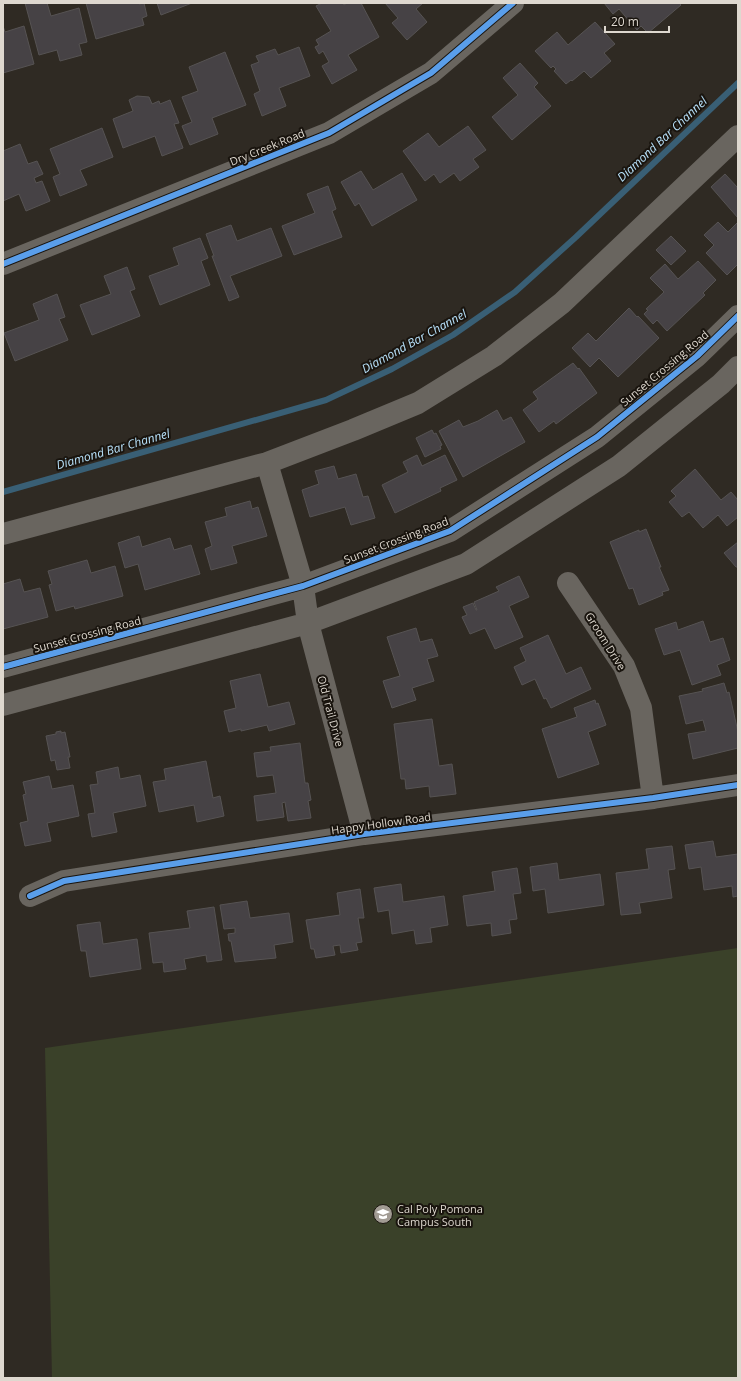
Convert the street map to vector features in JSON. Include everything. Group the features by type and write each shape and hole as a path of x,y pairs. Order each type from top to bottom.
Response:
{"street":[{"name":"Dry Creek Road","path":"3,264 329,133 431,73 512,3"},
{"path":"3,534 267,463 418,403 494,356 562,303 738,136"},
{"name":"Sunset Crossing Road","path":"3,667 303,586 450,531 597,437 697,356 738,316"},
{"path":"3,705 308,623 466,564 618,466 721,384 738,367"},
{"name":"Old Trail Drive","path":"267,463 303,586 308,623 364,834"},
{"name":"Groom Drive","path":"568,583 624,666 641,708 653,798"},
{"name":"Happy Hollow Road","path":"30,896 64,881 364,834 738,786"}],"green space":[{"name":"Cal Poly Pomona Campus South","path":"738,948 738,1378 52,1378 45,1048"}],"building":[{"path":"25,3 47,3 51,16 79,8 87,42 79,44 82,55 60,61 57,50 39,55"},
{"path":"86,3 144,3 147,16 142,18 144,25 96,39"},
{"path":"157,3 192,3 161,15"},
{"path":"322,3 343,3 344,5 347,3 361,3 379,37 348,55 357,70 332,84 322,66 329,62 323,51 319,54 315,47 319,45 316,40 331,31 316,6"},
{"path":"385,3 423,3 416,9 427,22 407,40 392,23 398,18"},
{"path":"604,3 679,3 681,5 648,33 641,26 637,30 619,9 613,14"},
{"path":"595,22 615,44 604,53 611,61 591,78 584,71 566,84 554,71 556,69 553,66 551,68 535,51 557,32 568,45"},
{"path":"3,26 5,32 24,26 34,64 3,73"},
{"path":"299,47 310,76 279,88 286,106 262,116 254,94 260,91 251,65 259,62 256,56 275,49 278,55"},
{"path":"225,52 246,105 212,118 218,134 190,145 182,126 192,122 182,97 198,91 189,67"},
{"path":"520,63 538,83 534,87 551,106 512,140 492,117 518,95 503,78"},
{"path":"137,96 149,97 152,104 159,101 160,104 170,100 179,123 174,124 183,148 162,156 155,136 123,148 113,119 133,111 129,100"},
{"path":"468,126 486,150 473,159 479,167 460,181 454,173 440,183 434,174 425,181 403,151 428,133 439,147"},
{"path":"102,128 113,157 80,170 87,185 60,196 53,177 60,174 50,149"},
{"path":"20,144 28,164 37,161 43,174 34,178 36,183 42,181 50,201 26,211 19,194 3,201 3,151"},
{"path":"361,171 373,190 402,173 417,200 372,226 359,203 355,206 341,182"},
{"path":"725,174 738,188 738,218 711,187"},
{"path":"328,186 336,209 332,211 342,237 294,255 282,226 315,213 307,194"},
{"path":"718,222 728,232 738,222 738,264 727,275 706,253 714,245 704,235"},
{"path":"231,225 237,241 271,228 282,256 230,276 239,297 229,301 212,256 214,256 206,234"},
{"path":"671,236 686,251 671,265 656,250"},
{"path":"200,238 208,258 201,261 210,285 160,305 149,276 179,265 173,248"},
{"path":"698,261 716,280 703,293 705,295 667,331 657,320 653,324 644,314 648,310 646,309 664,292 650,278 665,264 678,279"},
{"path":"127,267 135,289 130,291 140,316 92,335 80,305 111,294 104,276"},
{"path":"57,294 65,317 59,319 68,340 15,361 4,333 39,320 33,304"},
{"path":"629,308 659,338 618,377 599,358 590,367 572,348 588,333 596,341"},
{"path":"573,363 578,369 579,368 597,393 556,424 554,421 539,432 523,410 538,399 533,392"},
{"path":"497,410 503,421 511,417 525,442 463,477 439,431 459,420 463,427 478,421"},
{"path":"432,430 434,434 436,433 442,445 440,446 441,449 425,457 416,438"},
{"path":"417,455 422,466 445,455 457,480 440,488 441,491 395,513 382,485 408,472 403,462"},
{"path":"334,466 338,479 356,474 363,497 368,496 375,518 351,525 345,507 310,517 302,490 319,484 315,471"},
{"path":"695,469 721,500 731,492 738,500 738,517 727,526 718,515 703,528 689,512 682,517 669,502 676,496 671,491"},
{"path":"250,501 252,509 258,507 267,536 232,546 237,563 211,570 205,549 212,546 205,522 227,516 225,508"},
{"path":"646,529 661,567 659,567 669,590 662,592 663,595 639,605 633,588 629,589 610,542 639,530 639,532"},
{"path":"139,536 142,547 170,538 174,550 191,545 200,574 145,590 138,564 125,568 118,543"},
{"path":"738,542 738,567 736,567 724,553"},
{"path":"87,560 91,573 115,566 123,596 75,609 74,606 56,611 49,585 52,584 48,571"},
{"path":"519,576 529,597 509,606 523,637 495,649 485,628 470,634 462,617 467,615 463,607 473,603 477,610 474,602 499,591 496,587"},
{"path":"20,579 24,592 40,588 48,617 3,629 3,584"},
{"path":"703,621 710,642 723,638 730,660 717,665 721,675 692,685 680,650 664,655 655,629 676,622 678,630"},
{"path":"416,628 420,642 432,639 438,656 427,659 434,681 412,688 416,700 392,708 383,681 400,676 387,637"},
{"path":"548,635 566,674 581,667 591,689 551,708 546,698 544,699 535,679 522,685 514,667 526,661 520,648"},
{"path":"260,674 268,707 289,702 295,724 269,731 267,725 229,732 224,711 236,708 230,681"},
{"path":"724,683 727,693 729,692 738,732 738,748 693,759 688,734 706,731 703,720 686,724 679,696 703,691 702,689"},
{"path":"595,700 596,704 598,703 606,725 588,732 599,764 558,778 542,729 577,717 574,708"},
{"path":"432,719 439,766 452,764 456,794 430,797 429,786 406,789 405,779 401,779 394,724"},
{"path":"61,731 61,733 65,732 70,757 68,757 70,768 57,770 55,760 51,761 46,736 56,734 56,732"},
{"path":"300,743 305,783 308,783 311,800 308,801 311,818 288,821 285,802 282,803 284,817 257,821 254,796 276,793 273,775 257,777 254,753 271,751 270,747"},
{"path":"206,761 213,798 220,796 224,816 197,822 194,805 159,812 153,782 166,780 164,769"},
{"path":"118,767 120,779 140,775 146,806 113,813 117,832 92,837 88,814 95,813 90,785 98,784 96,772"},
{"path":"49,776 52,789 73,785 79,816 47,823 51,841 25,846 20,823 28,821 23,795 26,794 23,782"},
{"path":"713,841 716,857 738,854 738,896 733,897 732,886 704,890 701,867 689,869 685,845"},
{"path":"672,846 675,869 668,870 672,898 639,903 641,913 621,915 616,873 649,869 646,849"},
{"path":"557,863 559,880 600,874 604,905 548,913 545,889 533,891 530,867"},
{"path":"517,868 521,893 513,894 517,919 509,920 511,933 492,936 491,923 467,926 463,896 495,891 492,872"},
{"path":"401,884 403,902 444,896 448,925 430,928 432,942 416,944 414,930 392,934 389,910 378,912 374,888"},
{"path":"360,889 364,918 358,918 362,942 356,943 358,950 341,953 340,945 333,946 335,955 316,958 314,949 311,949 306,920 340,915 337,893"},
{"path":"247,901 250,918 289,913 293,942 274,945 276,958 235,962 231,941 229,941 228,934 235,933 235,928 224,929 220,905"},
{"path":"214,907 222,960 207,962 206,955 184,959 186,969 164,972 163,962 153,963 149,933 190,928 187,911"},
{"path":"100,922 103,944 137,939 141,969 90,977 86,951 81,951 77,925"}],"waterway":[{"name":"Diamond Bar Channel","path":"3,492 326,400 392,369 453,335 515,292 576,237 738,83"}],"cycle path":[{"path":"3,264 329,133 431,73 513,3"},
{"path":"3,667 303,586 450,531 597,437 697,356 738,316"},
{"path":"30,896 64,881 364,834 653,798 738,785"}],"place":[{"name":"Cal Poly Pomona Campus South","path":"383,1214"}]}
